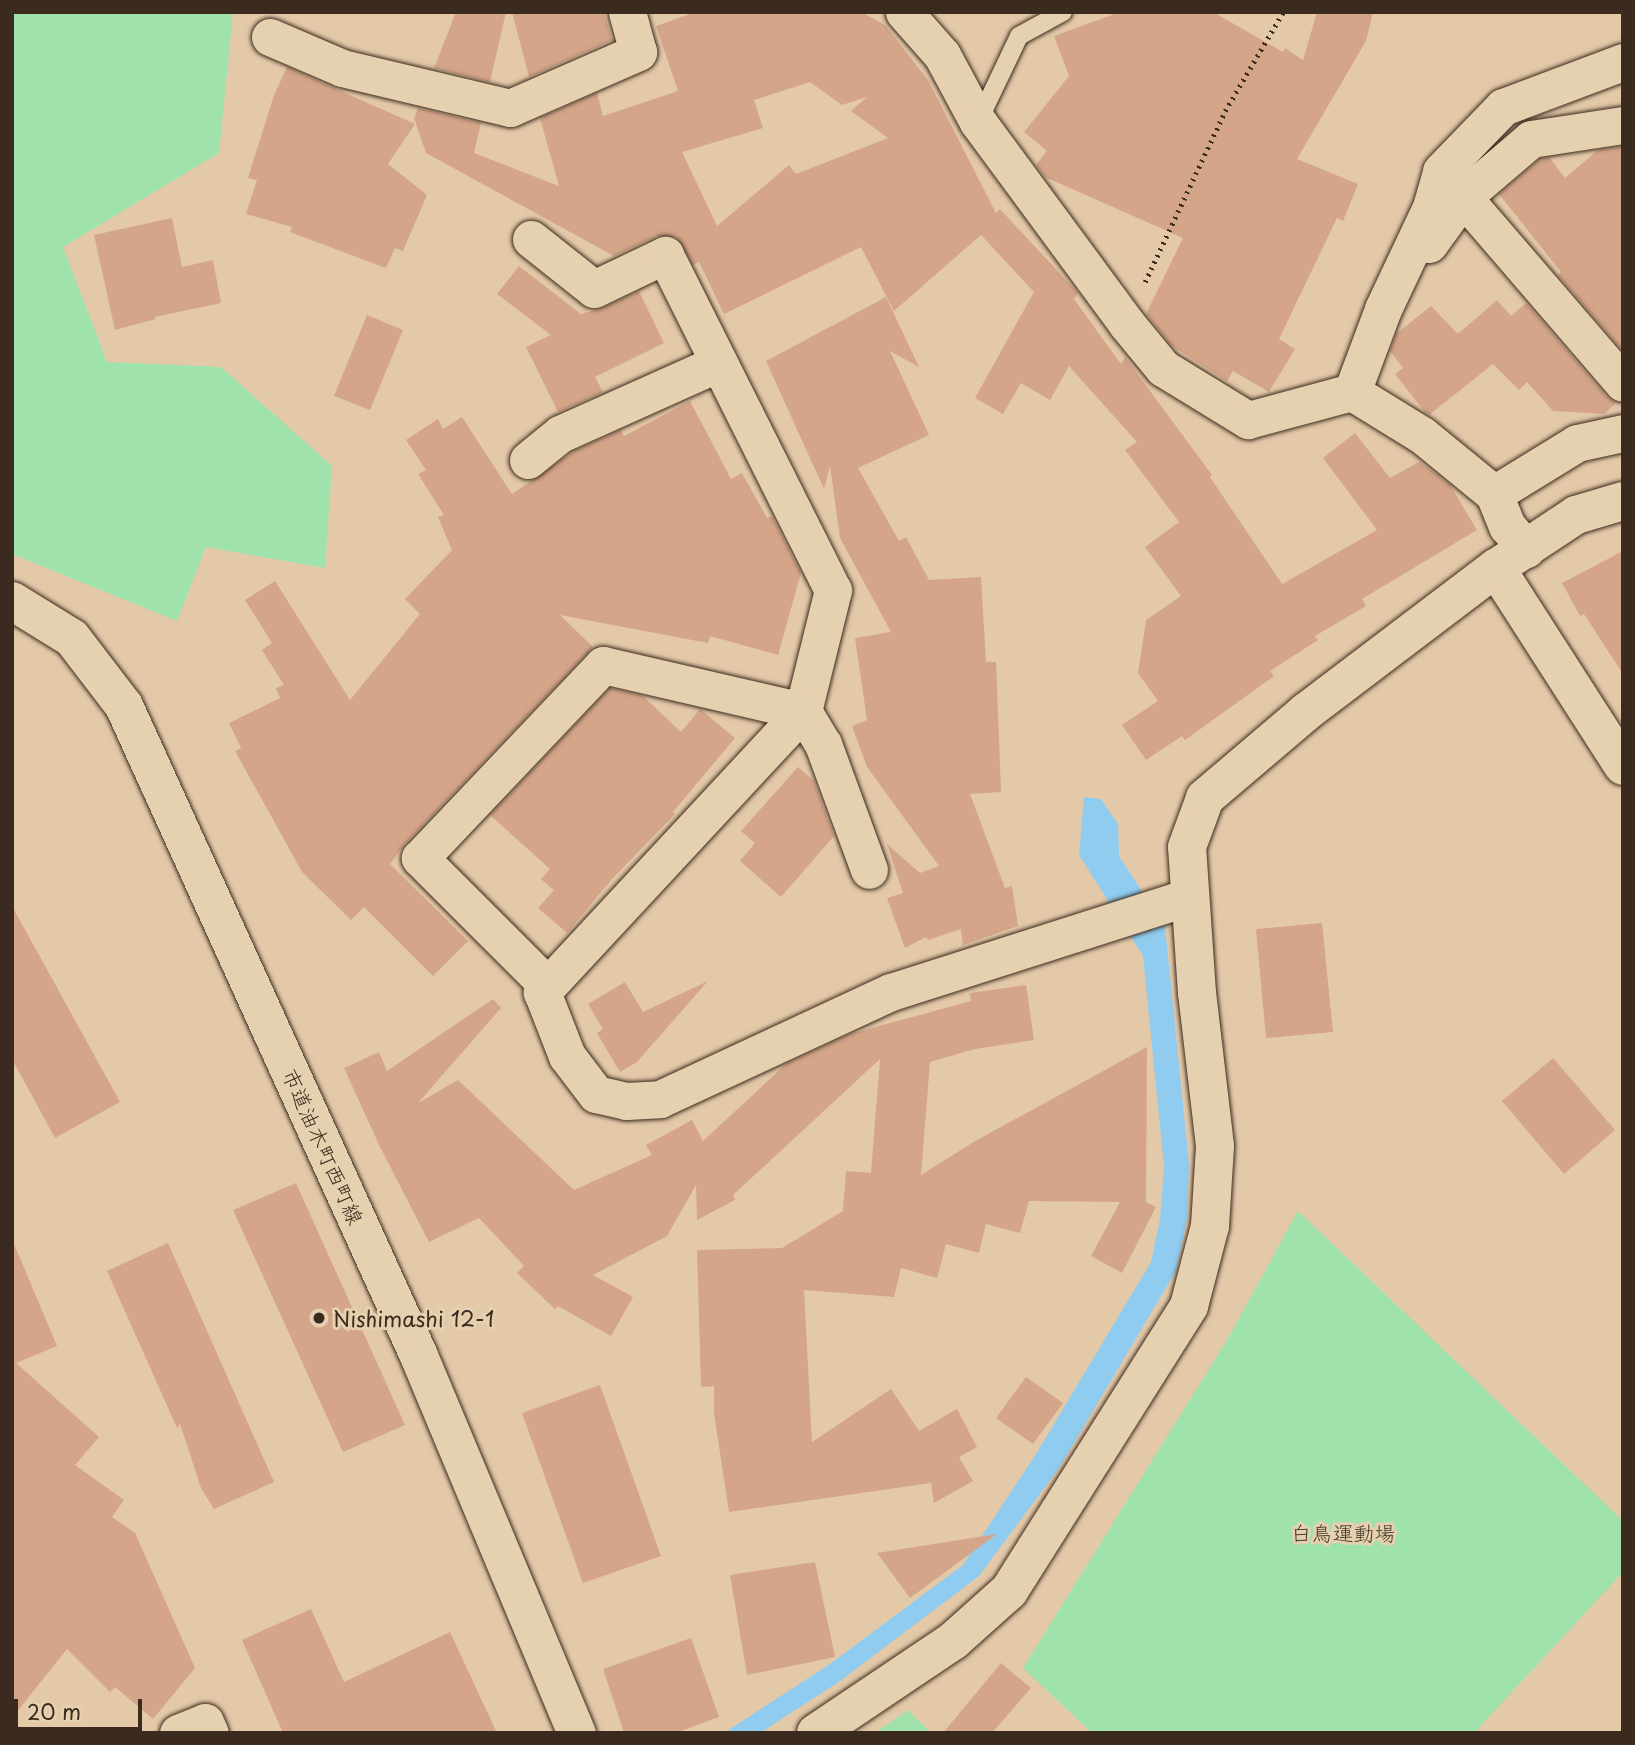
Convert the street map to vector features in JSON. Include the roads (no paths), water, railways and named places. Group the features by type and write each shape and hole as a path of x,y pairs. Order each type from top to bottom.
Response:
{"street":[{"path":"270,37 342,68 510,108 638,52 627,12"},
{"path":"904,12 943,55 978,122 1126,323 1163,368 1199,393 1248,419 1352,392 1422,435 1494,494 1507,526 1511,559 1623,766"},
{"path":"1352,392 1382,309 1431,207 1441,172 1503,107 1623,62"},
{"path":"1382,309 1463,197 1531,139 1623,125"},
{"path":"1463,197 1623,383"},
{"path":"531,239 594,289 665,254 833,590 803,711 542,992 567,1056 596,1094 626,1101 660,1099 891,992 1189,897"},
{"path":"528,460 560,434 719,363"},
{"path":"1494,494 1577,443 1623,433"},
{"path":"816,1733 953,1642 1009,1591 1189,1306 1210,1226 1215,1146 1189,897 1187,847 1205,798 1306,712 1511,559 1576,515 1623,501"},
{"name":"市道油木町西町線","path":"12,601 72,638 124,706 419,1356 577,1733"},
{"path":"547,985 420,858 603,665 803,711 823,744 869,870"},
{"path":"178,1733 205,1722 210,1733"}],"lane":[{"path":"978,122 1019,36 1063,12"}],"water":[{"path":"1084,797 1101,799 1118,824 1119,856 1165,927 1189,1164 1187,1219 1176,1271 1059,1468 979,1576 840,1681 760,1733 724,1733 830,1664 963,1565 1036,1454 1151,1262 1160,1219 1164,1166 1143,956 1079,855"}],"place":[{"name":"Nishimashi 12-1","path":"319,1318"}],"park label":[{"name":"白鳥運動場","path":"1343,1532"}]}
